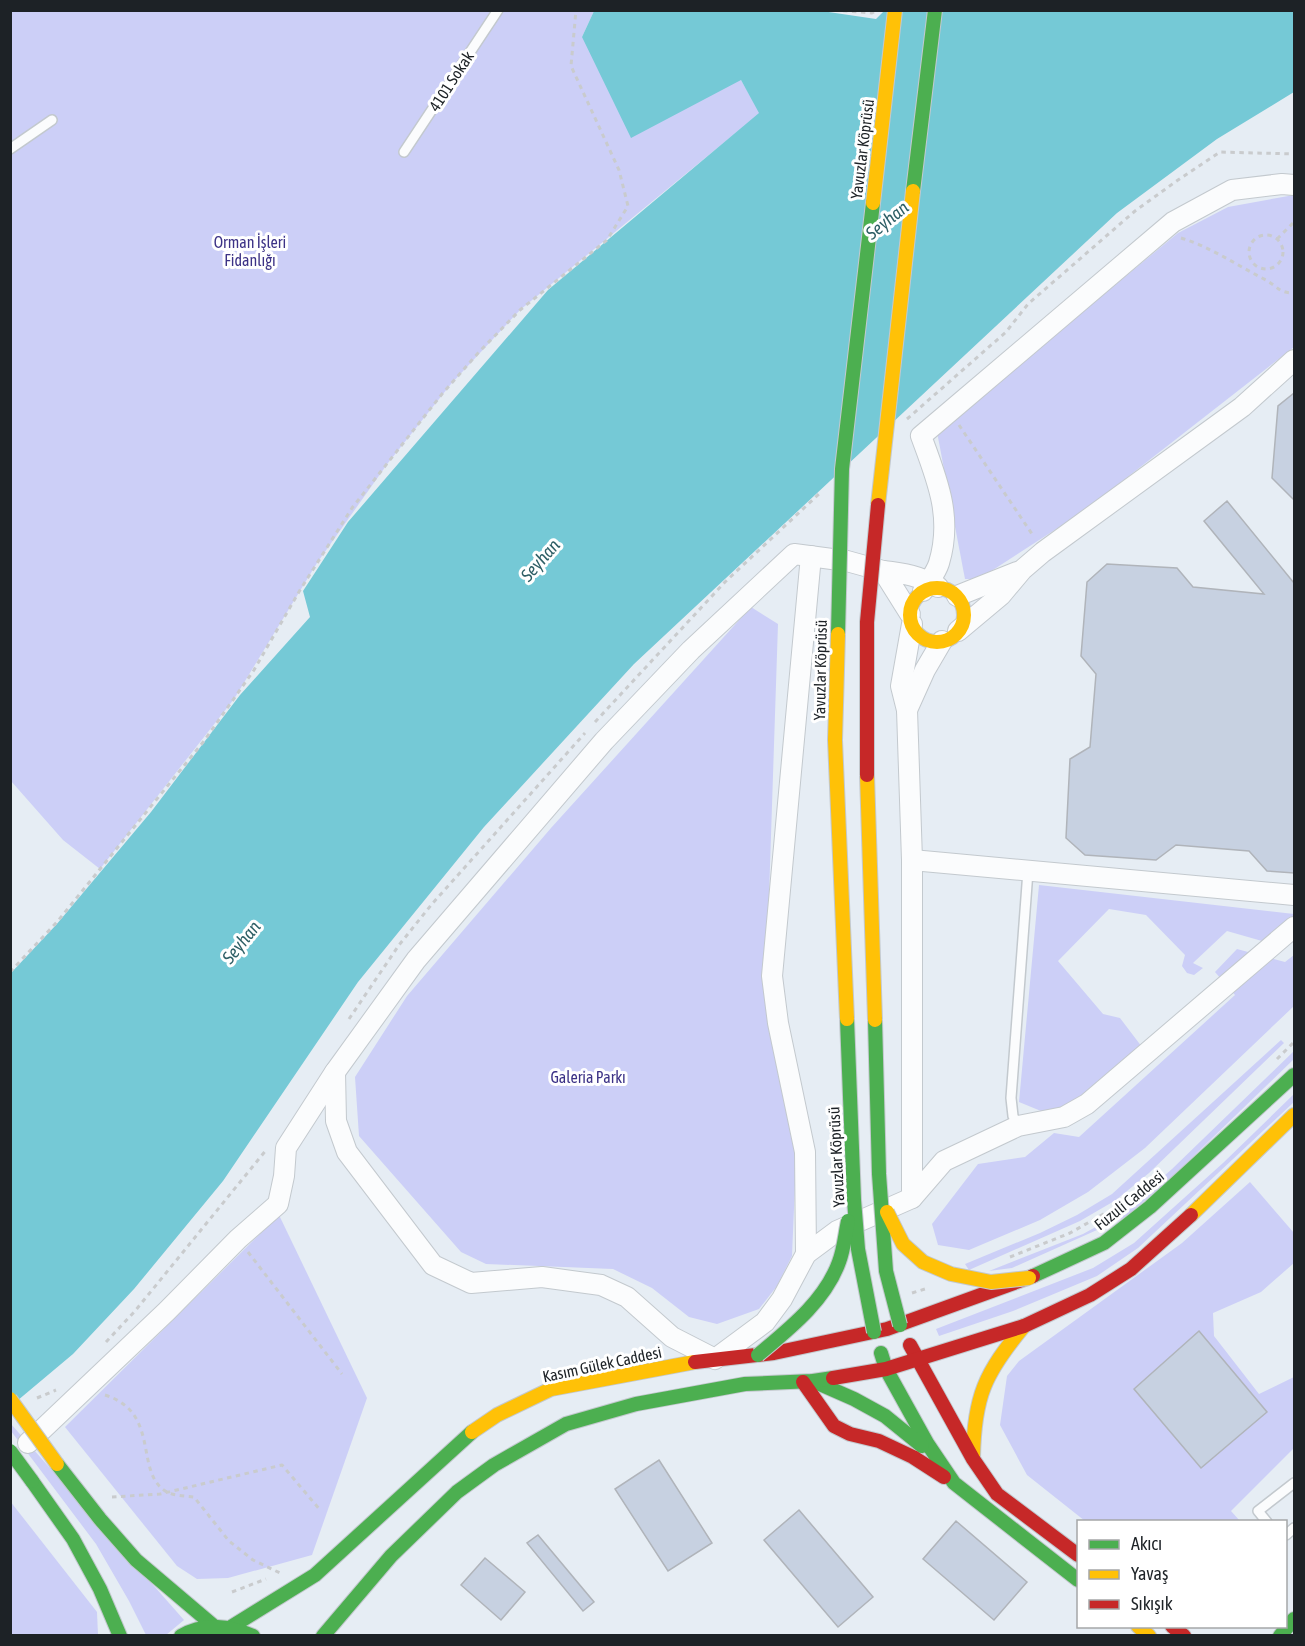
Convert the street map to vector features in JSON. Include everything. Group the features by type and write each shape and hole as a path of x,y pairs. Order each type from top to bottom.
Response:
{"main road":[{"name":"Yavuzlar Köprüsü","path":"887,1329 858,1249 835,740 842,493 847,425 895,10"},
{"path":"935,10 885,429 867,622 866,728 881,1198 886,1271 893,1299 887,1329 892,1367 937,1458 954,1483"},
{"path":"937,589 964,613 963,622 950,636 933,641 916,632 911,619 916,597 937,589"},
{"name":"Fuzuli Caddesi","path":"887,1329 1029,1278 1104,1243 1150,1208 1294,1075"},
{"path":"323,1635 391,1556 457,1492 494,1465 566,1424 636,1404 745,1384 808,1381 892,1367 1024,1326 1090,1295 1131,1269 1168,1237 1294,1115"},
{"path":"881,1198 903,1244 923,1262 951,1274 991,1282 1029,1278"},
{"path":"758,1355 793,1326 820,1298 837,1266 854,1200"},
{"path":"973,1459 975,1410 982,1386 991,1367 1024,1326"},
{"path":"887,1329 916,1360 973,1459 997,1494 1077,1555"},
{"name":"Kasım Gülek Caddesi","path":"231,1627 315,1575 369,1528 463,1439 497,1415 551,1389 716,1359 758,1355 887,1329"},
{"path":"808,1381 854,1399 885,1416 937,1458"},
{"path":"808,1381 834,1426 850,1434 879,1441 913,1456 954,1483 1077,1579"},
{"path":"10,1399 57,1464 136,1560 215,1627"},
{"path":"10,1451 73,1539 100,1589 120,1635"},
{"path":"1289,1635 1294,1620"},
{"path":"181,1635 206,1626 231,1627 253,1635"}],"street":[{"path":"937,589 945,536 944,500 921,436 1173,222 1232,190 1282,184 1294,185"},
{"path":"907,710 925,670 950,636 1001,595 1022,570 1043,552 1242,407 1294,360"},
{"path":"10,1460 167,1311 238,1239 278,1204 284,1176 286,1148 335,1072 416,960 604,741 691,650 794,554 847,561 883,571 908,574 937,589 1022,570"},
{"path":"806,1254 805,1152 778,1023 772,976 811,556"},
{"path":"883,571 911,619 901,686 907,710 912,860 912,1198"},
{"path":"912,860 1294,895"},
{"path":"335,1072 336,1121 346,1152 433,1265 471,1283 542,1277 601,1285 627,1297 672,1336 716,1359 765,1322 782,1299 806,1254 837,1231 912,1198 944,1161 1018,1126 1064,1118 1087,1104 1294,927"}],"lane":[{"name":"4101 Sokak","path":"404,152 498,10"},
{"path":"10,148 52,120"},
{"path":"1018,1126 1013,1116 1011,1098 1028,871"},
{"path":"1266,1520 1258,1511 1294,1483"}],"path":[{"path":"10,972 57,922 216,726 254,670 294,600 352,508 442,394 520,310 607,240 628,206 620,170 571,66 576,10"},
{"path":"834,10 872,13 876,10"},
{"path":"1277,239 1294,222"},
{"path":"1162,231 1196,242 1271,283 1282,293 1294,293"},
{"path":"1268,235 1277,239 1283,249 1281,260 1273,267 1256,265 1250,256 1253,241 1257,237 1268,235"},
{"path":"1249,271 1256,265"},
{"path":"950,411 1043,552"},
{"path":"1277,1059 1294,1042"},
{"path":"1005,1259 1070,1233 1113,1208"},
{"path":"238,1239 342,1374"},
{"path":"893,1299 933,1287"},
{"path":"86,1389 115,1398 132,1412 142,1431 149,1466 158,1483 167,1492 194,1497 229,1541 253,1560 280,1573 232,1592"},
{"path":"84,1498 167,1492 282,1465 321,1511"}],"green space":[{"name":"Orman İşleri Fidanlığı","path":"10,11 594,11 582,37 741,80 760,113 520,310 451,384 388,463 317,563 234,699 100,869 63,840 11,781"},
{"path":"1294,195 1294,347 1084,511 979,579 965,579 937,432 1178,233 1228,207"},
{"name":"Galeria Parkı","path":"751,607 778,624 766,987 796,1160 792,1256 777,1286 759,1309 717,1324 689,1317 652,1288 613,1269 486,1264 461,1252 359,1136 355,1077 407,996 551,828"},
{"path":"1039,885 1294,914 1294,916 1269,943 1227,931 1193,963 1203,968 1194,975 1187,973 1182,966 1185,955 1146,915 1109,909 1058,961 1103,1014 1120,1018 1142,1047 1058,1118 1019,1102"},
{"path":"1237,949 1285,962 1294,955 1294,1006 1145,1148 1088,1192 1040,1220 969,1250 938,1245 932,1224 978,1164 1025,1157 1054,1133 1079,1137 1235,995 1215,972"},
{"path":"1281,1040 1284,1043 1149,1173 1116,1200 1080,1221 969,1270 965,1264 1040,1233 1112,1194"},
{"path":"1294,1051 1294,1059 1175,1174 1126,1217 1012,1268 989,1271 1083,1234 1123,1212 1172,1169"},
{"path":"1294,1094 1294,1102 1138,1248 1097,1276 1013,1311 939,1336 936,1329 1093,1268 1134,1243 1223,1163"},
{"path":"1250,1182 1294,1233 1294,1263 1261,1292 1213,1313 1214,1336 1259,1394 1294,1377 1294,1448 1231,1511 1239,1520 1084,1520 1027,1475 1000,1425 1007,1376 1019,1361 1182,1243"},
{"path":"279,1215 367,1398 312,1555 228,1578 197,1579 177,1566 65,1427"},
{"path":"11,1424 184,1620 166,1635 146,1635 96,1544 11,1431"},
{"path":"10,1501 97,1612 98,1635 11,1635"}],"water":[{"name":"Seyhan","path":"815,10 876,19 885,10 1294,11 1294,92 1217,139 1117,213 634,664 484,827 358,982 223,1181 134,1289 73,1354 11,1406 10,974 56,925 151,812 240,695 310,617 303,591 348,522 548,290 759,113 741,80 631,138 582,37 594,11"}],"building":[{"path":"1294,393 1294,500 1272,478 1278,406"},
{"path":"1227,501 1294,583 1294,873 1267,871 1249,851 1176,845 1156,860 1085,855 1066,838 1070,759 1090,747 1096,674 1081,656 1087,582 1107,564 1177,568 1193,587 1264,594 1204,521"},
{"path":"1199,1331 1267,1412 1201,1468 1134,1389"},
{"path":"659,1460 712,1543 668,1571 615,1489"},
{"path":"799,1510 873,1597 838,1627 764,1540"},
{"path":"956,1521 1027,1582 994,1620 923,1559"},
{"path":"538,1535 594,1602 583,1611 527,1543"},
{"path":"485,1558 525,1592 501,1620 461,1585"}],"traffic: fast":[{"path":"913,191 935,10"},
{"path":"838,634 842,469 873,203"},
{"path":"847,1019 858,1249 874,1332"},
{"path":"875,1020 879,1174 886,1271 900,1325"},
{"path":"1033,1276 1104,1243 1150,1207 1294,1075"},
{"path":"758,1355 805,1313 825,1289 841,1257 848,1221"},
{"path":"881,1353 886,1369 927,1443 954,1483 1077,1579"},
{"path":"323,1636 391,1556 457,1492 494,1465 566,1424 636,1404 745,1384 833,1378"},
{"path":"813,1381 885,1416 922,1446"},
{"path":"231,1627 315,1575 472,1432"},
{"path":"10,1451 32,1481"},
{"path":"57,1464 136,1560 215,1627"},
{"path":"32,1481 73,1539 100,1589 120,1636"},
{"path":"1287,1628 1294,1619"},
{"path":"181,1636 208,1627 226,1628 253,1636"},
{"path":"1280,1636 1287,1628"}],"traffic: slow":[{"path":"873,203 895,10"},
{"path":"878,505 913,191"},
{"path":"937,588 947,590 956,596 962,605 964,615 962,625 956,634 947,640 937,642 927,640 918,634 912,625 910,615 912,605 918,596 927,590 937,588"},
{"path":"838,634 835,740 847,1019"},
{"path":"867,775 875,1020"},
{"path":"1191,1215 1294,1115"},
{"path":"887,1212 903,1244 923,1262 951,1274 991,1282 1029,1278"},
{"path":"973,1458 976,1418 984,1386 1000,1358 1024,1326"},
{"path":"472,1432 497,1415 551,1389 695,1362"},
{"path":"10,1399 57,1464"},
{"path":"1140,1628 1149,1636"}],"traffic: jam":[{"path":"867,775 867,622 878,505"},
{"path":"833,1378 886,1369 1024,1326 1090,1295 1131,1269 1191,1215"},
{"path":"695,1362 774,1353 887,1329 1033,1276"},
{"path":"910,1345 973,1459 997,1494 1077,1554"},
{"path":"803,1382 834,1426 850,1434 879,1441 913,1457 944,1477"},
{"path":"1174,1628 1184,1636"}]}
